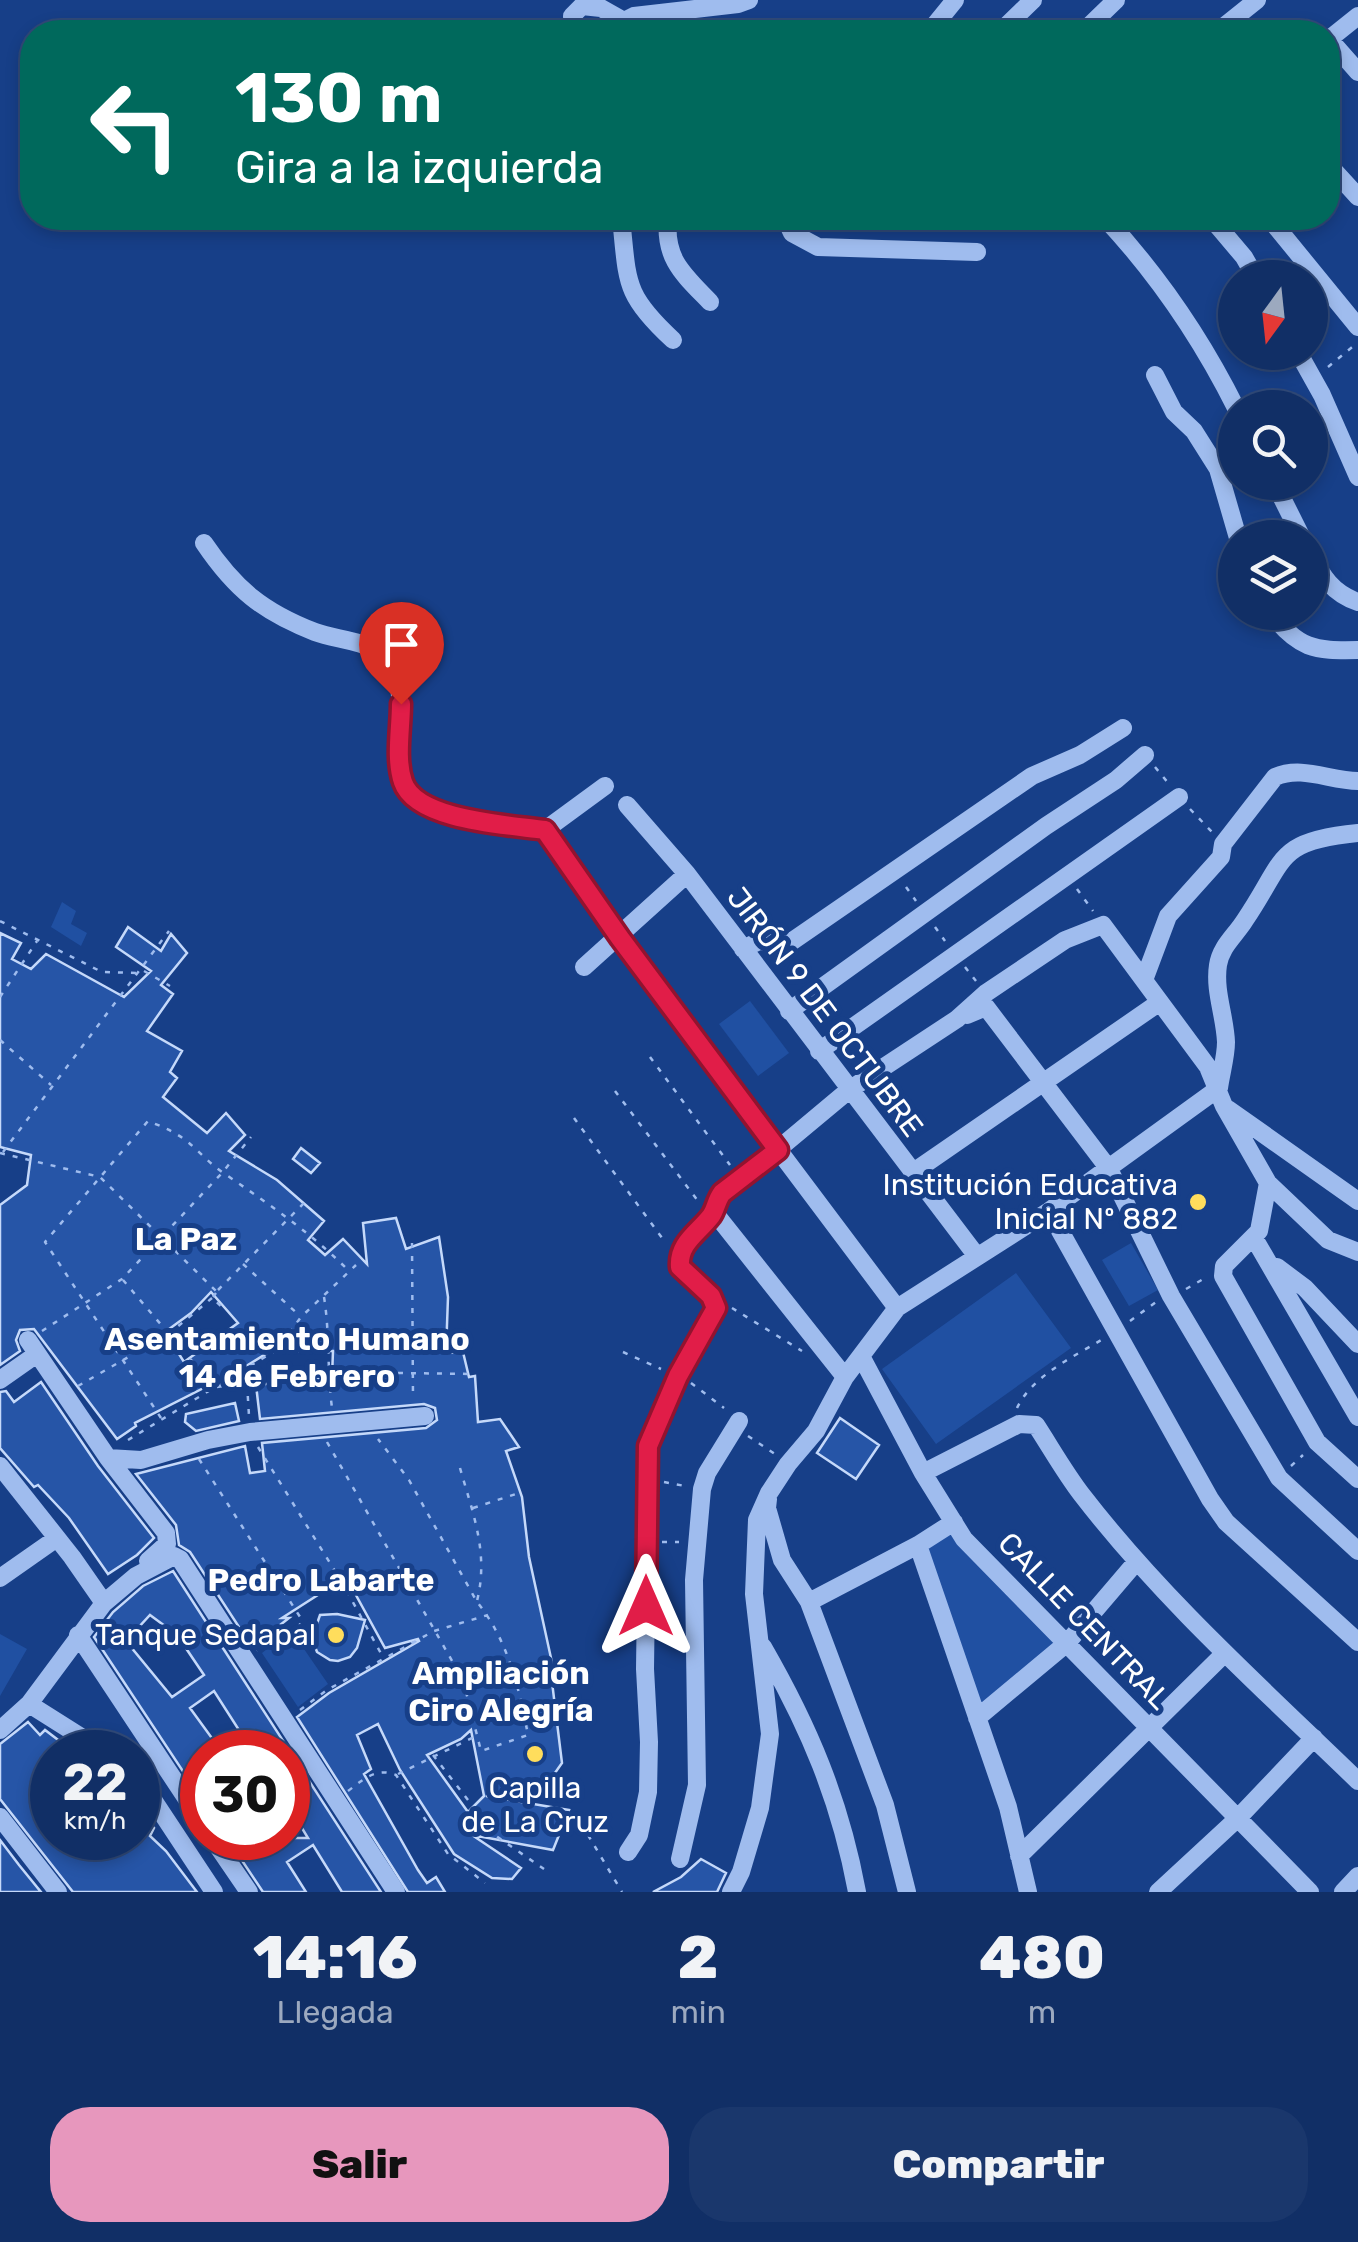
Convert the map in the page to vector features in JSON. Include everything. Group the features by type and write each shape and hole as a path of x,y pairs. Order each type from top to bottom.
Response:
{"street":[{"path":"630,20 634,16 748,0"},
{"path":"939,20 955,0"},
{"path":"1012,20 1033,0"},
{"path":"1095,20 1116,0"},
{"path":"1232,20 1257,0"},
{"path":"572,20 582,6 601,8 616,20"},
{"path":"1340,52 1358,72"},
{"path":"1340,178 1358,198"},
{"path":"622,230 630,292 648,317 673,340"},
{"path":"667,230 676,267 710,302"},
{"path":"791,230 818,247 977,252"},
{"path":"1116,230 1150,267 1227,390"},
{"path":"1221,230 1245,260"},
{"path":"1279,230 1358,327"},
{"path":"1308,370 1358,478"},
{"path":"1155,375 1174,412 1194,430 1218,470 1233,520"},
{"path":"204,543 225,574 249,598 317,633 377,651 394,667 400,684 400,769 403,786 415,798 490,825 545,830 605,786"},
{"path":"1328,583 1358,602"},
{"path":"1285,630 1305,646 1358,650"},
{"path":"743,949 758,941 791,942 1032,776 1123,728"},
{"path":"789,1011 1116,780 1145,754"},
{"path":"1144,980 1168,916 1221,857 1223,844 1275,777 1302,772 1358,780"},
{"path":"819,1051 1179,797"},
{"name":"JIRÓN 9 DE OCTUBRE","path":"627,805 688,874 976,1255"},
{"path":"545,830 620,938 898,1308"},
{"path":"1221,1097 1226,1043 1217,970 1221,951 1246,920 1270,874 1288,853 1327,836 1358,833"},
{"path":"584,967 688,874"},
{"path":"628,1852 638,1835 648,1792 646,1479 651,1434 678,1376 715,1313 716,1304 711,1296 687,1276 680,1267 680,1257 683,1247 712,1214 722,1193 848,1090 957,1019 986,993 1065,940 1103,925 1208,1067 1268,1183 1328,1240 1358,1252"},
{"path":"912,1173 1160,1002"},
{"path":"957,1019 986,1006 1109,1169 1171,1296 1265,1456 1296,1496 1358,1551"},
{"path":"731,1892 742,1872 760,1808 770,1734 754,1594 756,1520 769,1493 816,1432 845,1376 898,1308 1221,1097"},
{"path":"1221,1097 1358,1201"},
{"path":"1268,1183 1258,1231 1224,1266 1223,1276 1317,1442 1358,1479"},
{"path":"1049,1211 1226,1522 1358,1642"},
{"path":"712,1214 845,1376"},
{"path":"1254,1238 1358,1417"},
{"path":"1269,1260 1305,1288 1358,1344"},
{"path":"0,1380 33,1347 168,1540 136,1576 104,1603 29,1704 0,1730"},
{"name":"CALLE CENTRAL","path":"861,1356 964,1538 1310,1892"},
{"path":"107,1456 142,1460 250,1432 419,1415"},
{"path":"680,1860 697,1785 696,1542 702,1489 707,1473 739,1421"},
{"path":"924,1473 1019,1424 1036,1425 1080,1494 1138,1561 1226,1654 1358,1780"},
{"path":"0,1466 104,1603"},
{"path":"769,1493 767,1508 782,1560 809,1602 885,1805 908,1892"},
{"path":"809,1602 918,1546 954,1522"},
{"path":"0,1578 57,1538"},
{"path":"918,1546 1008,1808 1028,1892"},
{"path":"136,1576 174,1556 185,1565 242,1659 396,1892"},
{"path":"977,1718 1067,1644 1138,1561"},
{"path":"78,1635 180,1789"},
{"path":"760,1640 824,1766 857,1892"},
{"path":"1020,1856 1226,1654"},
{"path":"29,1704 70,1730"},
{"path":"1158,1892 1238,1818 1314,1738"},
{"path":"160,1810 214,1892"},
{"path":"0,1817 58,1892"},
{"path":"227,1860 248,1892"},
{"path":"1343,1892 1358,1876"}],"path":[{"path":"1314,380 1358,342"},
{"path":"895,873 986,993"},
{"path":"1068,876 1103,925"},
{"path":"0,921 102,972 146,970 170,986"},
{"path":"169,931 1,1153 100,1177 217,1292"},
{"path":"0,997 38,940"},
{"path":"0,1040 52,1086"},
{"path":"650,1058 740,1179"},
{"path":"615,1090 676,1176 712,1214"},
{"path":"574,1118 680,1257"},
{"path":"161,1418 45,1242 148,1121 187,1141 222,1173 255,1192 325,1246 349,1270"},
{"path":"33,1347 122,1279 222,1173 251,1136"},
{"path":"64,1394 170,1332 212,1298 305,1202"},
{"path":"412,1244 412,1371 419,1415"},
{"path":"242,1263 301,1317"},
{"path":"107,1456 161,1418 278,1349 301,1317 356,1265"},
{"path":"122,1279 214,1388"},
{"path":"324,1295 329,1325 325,1426 463,1680 482,1751 528,1735 518,1681 488,1615 477,1602 410,1480 382,1444 358,1422"},
{"path":"212,1298 222,1307"},
{"path":"716,1304 732,1308 814,1358"},
{"path":"623,1352 704,1390 739,1421 742,1431 788,1464"},
{"path":"214,1388 327,1372 474,1374"},
{"path":"247,1383 250,1432 384,1659"},
{"path":"190,1445 302,1620 298,1628 242,1659"},
{"path":"460,1468 482,1541 483,1575 477,1602"},
{"path":"646,1479 702,1489"},
{"path":"472,1508 522,1492"},
{"path":"646,1542 696,1542"},
{"path":"283,1722 327,1690 434,1632 488,1615"},
{"path":"396,1775 477,1735"},
{"path":"433,1755 496,1836 544,1869"},
{"path":"335,1801 374,1772 385,1770 396,1775 448,1854 485,1883"},
{"path":"588,1835 622,1892"}],"shaded area":[{"path":"62,902 76,911 71,924 87,933 81,946 51,927"},
{"path":"750,1001 789,1053 758,1076 719,1024"},
{"path":"1131,1243 1158,1290 1129,1306 1102,1260"},
{"path":"1016,1273 1071,1348 936,1444 882,1369"},
{"path":"952,1532 1056,1642 980,1709 925,1547"},
{"path":"291,1630 328,1684 298,1707 262,1653"},
{"path":"0,1634 27,1649 0,1696"}],"building":[{"path":"128,927 161,951 171,934 187,953 161,985 173,994 147,1031 182,1051 170,1072 177,1078 163,1097 207,1133 226,1113 245,1135 229,1151 277,1180 324,1221 308,1240 325,1255 343,1239 367,1264 363,1223 396,1218 406,1249 439,1237 448,1297 446,1353 463,1352 469,1377 475,1376 478,1422 500,1419 519,1447 506,1451 522,1497 529,1557 556,1681 552,1682 562,1763 550,1780 486,1796 569,1810 553,1850 472,1835 521,1868 512,1879 492,1878 454,1854 400,1770 378,1724 357,1735 371,1769 364,1774 418,1870 427,1883 436,1877 445,1892 408,1892 310,1737 310,1730 305,1730 297,1717 418,1639 385,1648 346,1577 282,1618 289,1618 252,1647 190,1552 179,1545 176,1525 136,1474 245,1446 250,1473 265,1471 262,1443 426,1428 437,1420 435,1408 424,1404 260,1419 256,1385 332,1377 333,1351 296,1351 298,1334 243,1368 135,1423 117,1439 34,1329 20,1330 16,1340 20,1351 0,1365 0,1205 27,1185 31,1155 0,1147 0,933 21,943 12,959 31,969 46,954 124,997 151,971 116,947","holes":["211,1292 238,1323 184,1362 165,1332","471,1730 484,1796 468,1812 427,1755"]},
{"path":"301,1148 320,1163 311,1173 293,1159"},
{"path":"41,1382 98,1466 154,1538 108,1574 69,1518 38,1485 34,1487 0,1448 0,1392 6,1391 14,1402"},
{"path":"235,1403 239,1421 196,1431 185,1422 186,1414"},
{"path":"840,1418 879,1445 856,1479 817,1453"},
{"path":"173,1571 276,1730 239,1730 214,1691 190,1708 206,1730 180,1730 180,1767 160,1737 160,1730 156,1730 94,1637 113,1612 143,1586","holes":["150,1615 177,1635 204,1675 172,1697 126,1641"]},
{"name":"Tanque Sedapal","path":"320,1615 365,1620 357,1648 350,1657 338,1661 317,1652 312,1638"},
{"path":"28,1722 35,1730 30,1730 30,1837 0,1799 0,1744"},
{"path":"310,1782 381,1892 342,1892 313,1845 310,1847"},
{"path":"0,1840 19,1865 41,1892 0,1892"},
{"path":"160,1845 197,1892 73,1892 48,1860 160,1860"},
{"path":"701,1859 726,1873 717,1892 653,1892 681,1877"},
{"path":"242,1860 290,1860 287,1862 306,1892 263,1892"}],"place":[{"name":"Institución Educativa Inicial Nº 882","path":"1198,1202"},
{"name":"Tanque Sedapal","path":"336,1635"},
{"name":"Capilla de La Cruz","path":"535,1754"}],"district":[{"name":"La Paz","path":"186,1239"},
{"name":"Asentamiento Humano 14 de Febrero","path":"287,1358"},
{"name":"Pedro Labarte","path":"321,1580"},
{"name":"Ampliación Ciro Alegría","path":"501,1692"}],"route":[{"path":"401,704 403,786 415,798 463,817 490,825 545,830 778,1150 722,1193 714,1212 681,1252 680,1267 711,1296 716,1308 678,1376 648,1446 646,1606"}]}
